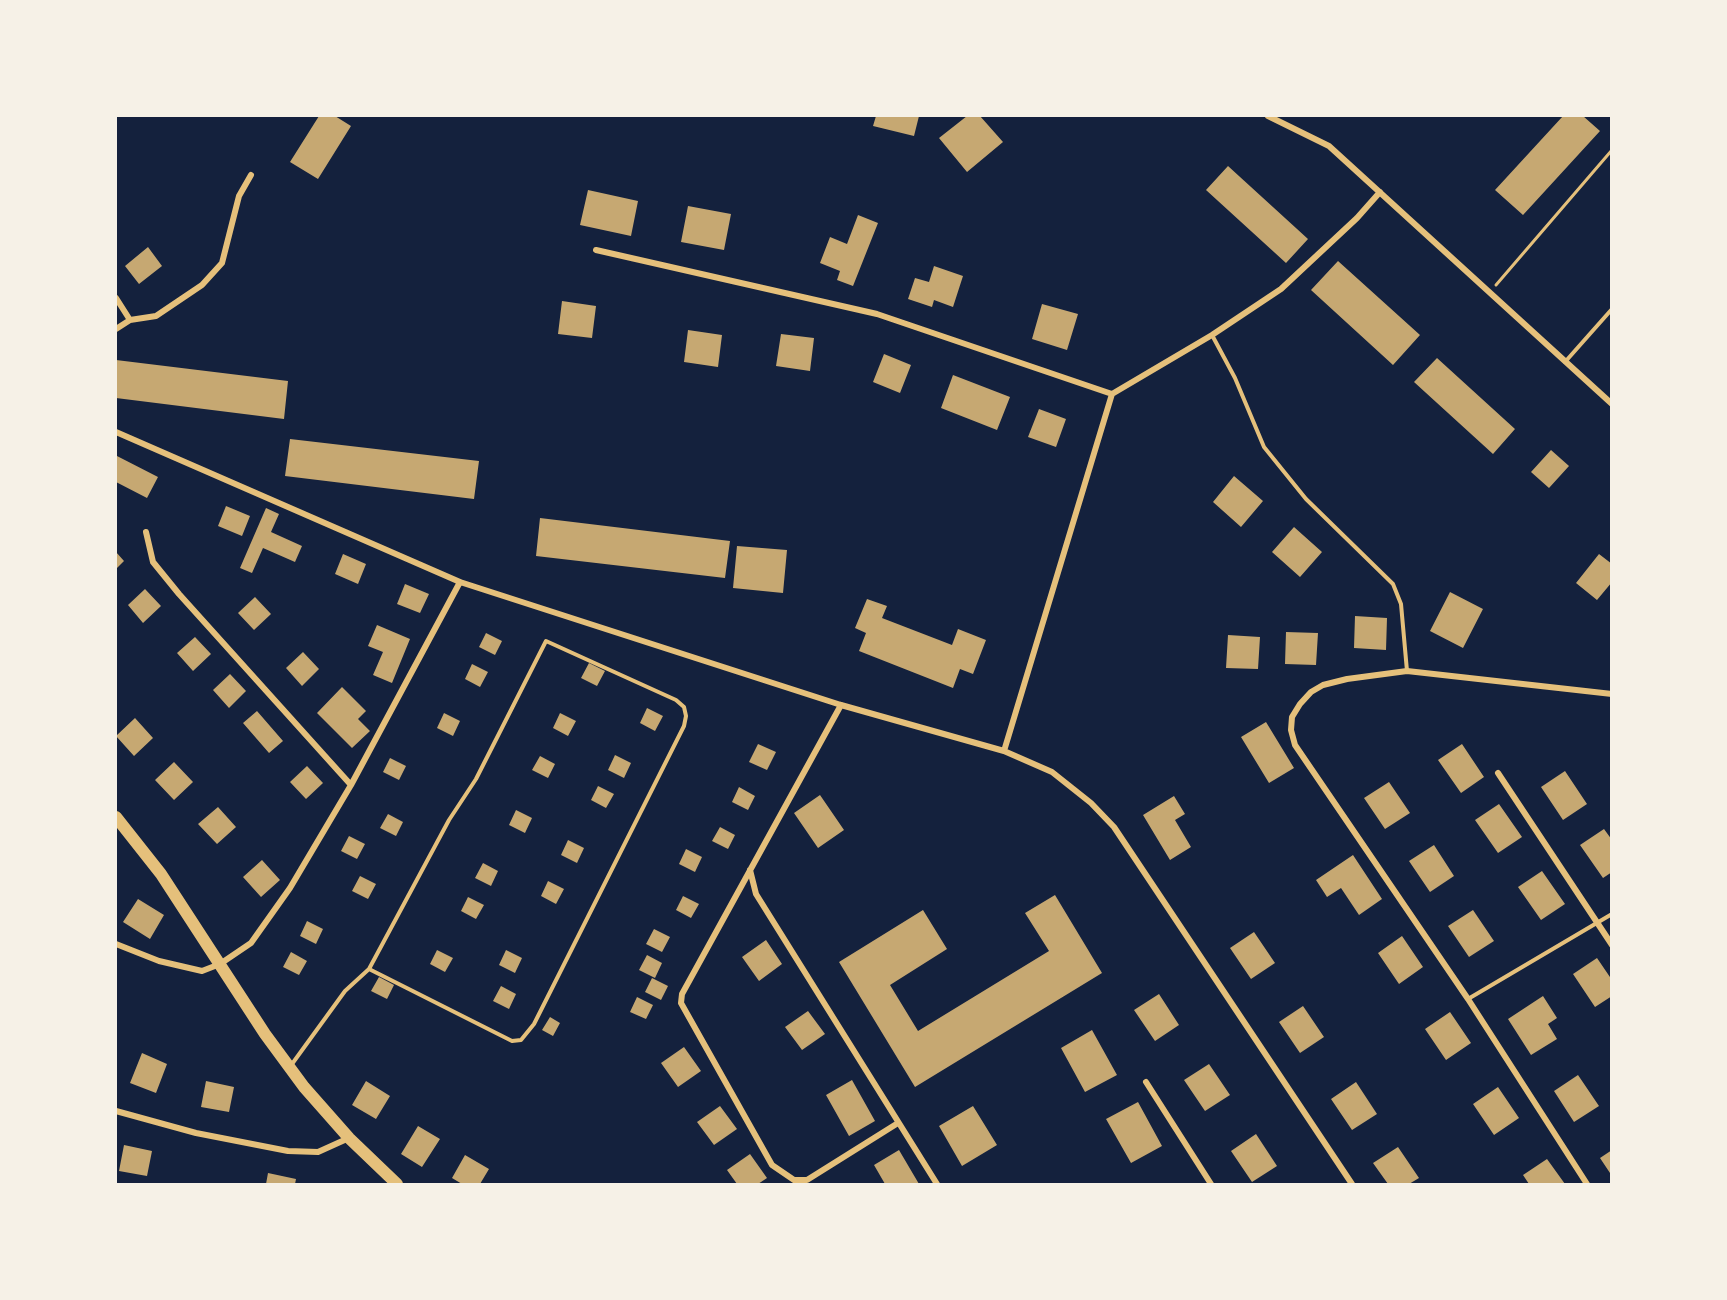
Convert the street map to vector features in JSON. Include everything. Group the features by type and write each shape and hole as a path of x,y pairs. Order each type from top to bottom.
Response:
{"main road":[{"path":"116,817 161,874 290,1067 349,1138 397,1185"}],"street":[{"path":"1268,116 1329,146 1611,404"},
{"path":"116,329 130,320 156,316 202,285 222,263 239,196 251,175"},
{"path":"1004,751 1112,394 1212,335 1281,289 1357,218 1380,192"},
{"path":"596,250 877,314 1112,394"},
{"path":"116,298 130,320"},
{"path":"116,432 460,582 841,705 1004,751 1052,772 1085,797 1114,827 1352,1185"},
{"path":"146,532 153,562 179,594 351,785"},
{"path":"116,944 185,968 202,971 220,964 251,943 290,888 351,785 460,582"},
{"path":"1587,1185 1468,999 1295,745 1291,730 1292,717 1311,692 1323,685 1347,679 1407,671 1611,694"},
{"path":"841,705 682,994 681,1003 772,1164 794,1180 807,1180 898,1123"},
{"path":"1498,773 1611,945"},
{"path":"750,870 756,894 938,1185"},
{"path":"1146,1082 1211,1185"},
{"path":"116,1111 196,1132 288,1151 318,1152 349,1138"}],"lane":[{"path":"1565,362 1611,309"},
{"path":"1212,335 1235,378 1264,447 1306,499 1393,584 1401,604 1407,671"},
{"path":"290,1067 345,991 369,969 449,820 476,779 546,641 676,700 684,707 686,716 684,726 534,1024 521,1040 512,1041 369,969"},
{"path":"1468,999 1611,914"}],"path":[{"path":"1489,293 1611,150"}],"building":[{"path":"319,116 335,116 351,126 318,179 290,162"},
{"path":"876,116 919,116 914,136 873,126"},
{"path":"967,116 980,116 1003,142 967,172 939,138"},
{"path":"1563,116 1583,116 1600,131 1523,215 1495,190"},
{"path":"1228,166 1308,239 1286,263 1206,190"},
{"path":"588,190 638,201 631,236 580,225"},
{"path":"688,206 731,214 724,250 681,242"},
{"path":"858,215 878,223 853,286 837,280 840,271 820,263 830,237 847,244"},
{"path":"148,247 162,266 139,284 125,266"},
{"path":"1338,261 1420,335 1393,365 1311,290"},
{"path":"934,266 963,276 953,307 934,300 932,307 908,299 915,278 929,282"},
{"path":"562,301 596,306 592,338 558,334"},
{"path":"1042,304 1078,314 1067,350 1032,339"},
{"path":"688,330 722,335 718,367 684,362"},
{"path":"781,334 814,338 810,371 776,366"},
{"path":"884,354 911,365 900,393 873,382"},
{"path":"1437,358 1515,429 1493,454 1414,382"},
{"path":"116,360 288,381 284,419 116,398"},
{"path":"953,375 1010,397 997,430 941,408"},
{"path":"1039,409 1066,419 1056,447 1028,437"},
{"path":"290,439 479,461 474,499 285,476"},
{"path":"1551,450 1569,466 1549,488 1531,472"},
{"path":"117,456 158,477 147,498 116,482"},
{"path":"1234,476 1263,501 1241,527 1213,502"},
{"path":"226,506 250,516 242,536 218,526"},
{"path":"266,508 279,514 271,532 302,546 295,562 263,548 252,573 240,568"},
{"path":"540,518 730,541 725,578 536,556"},
{"path":"1294,527 1322,552 1300,577 1272,552"},
{"path":"737,546 787,550 783,593 733,588"},
{"path":"116,552 124,561 116,569"},
{"path":"343,554 366,564 358,584 335,574"},
{"path":"1599,554 1612,564 1612,582 1597,600 1576,583"},
{"path":"405,584 429,594 420,613 397,604"},
{"path":"145,589 161,606 143,623 128,605"},
{"path":"1450,592 1483,609 1463,648 1430,631"},
{"path":"255,597 271,614 254,630 238,613"},
{"path":"867,599 887,606 882,618 952,645 958,629 986,640 973,674 960,669 953,688 859,651 866,633 855,628"},
{"path":"1355,616 1387,618 1386,650 1354,648"},
{"path":"377,625 410,639 392,683 373,675 383,652 368,646"},
{"path":"1286,632 1318,633 1316,665 1285,664"},
{"path":"486,633 502,641 495,655 479,647"},
{"path":"1228,635 1260,637 1258,669 1226,668"},
{"path":"195,637 211,654 193,671 177,653"},
{"path":"303,652 319,669 302,686 286,668"},
{"path":"589,663 605,671 597,686 581,678"},
{"path":"472,664 488,672 480,687 465,679"},
{"path":"230,674 246,691 229,708 213,690"},
{"path":"342,687 366,711 358,719 370,731 352,748 317,713"},
{"path":"647,708 663,716 655,731 640,723"},
{"path":"257,711 283,741 269,753 243,723"},
{"path":"444,713 460,721 453,736 437,728"},
{"path":"560,713 576,721 568,736 553,728"},
{"path":"135,718 153,738 134,756 116,736"},
{"path":"1266,722 1294,768 1269,783 1241,737"},
{"path":"758,744 776,752 767,770 749,762"},
{"path":"1462,744 1484,777 1461,793 1438,760"},
{"path":"615,755 631,763 624,778 608,770"},
{"path":"540,756 555,764 548,778 532,770"},
{"path":"390,758 406,766 399,780 383,772"},
{"path":"174,762 193,782 174,800 155,780"},
{"path":"307,766 323,783 306,799 290,782"},
{"path":"1565,771 1587,804 1563,820 1541,787"},
{"path":"1389,782 1410,813 1385,829 1364,798"},
{"path":"598,786 614,794 606,808 591,800"},
{"path":"739,787 755,796 748,810 732,802"},
{"path":"820,795 844,830 818,848 794,813"},
{"path":"1174,796 1185,814 1175,820 1191,847 1170,860 1143,815"},
{"path":"1499,804 1522,837 1498,853 1475,820"},
{"path":"218,807 236,827 217,844 198,824"},
{"path":"516,810 532,818 525,833 509,825"},
{"path":"388,814 403,822 396,836 380,828"},
{"path":"720,827 735,835 728,849 712,841"},
{"path":"1604,829 1612,840 1612,872 1603,878 1580,845"},
{"path":"349,836 365,844 357,859 341,851"},
{"path":"568,840 584,848 577,863 561,855"},
{"path":"1434,845 1454,876 1430,892 1409,861"},
{"path":"686,849 702,857 695,872 679,864"},
{"path":"1353,855 1382,899 1359,915 1341,888 1327,897 1316,880"},
{"path":"262,860 280,880 261,897 243,877"},
{"path":"483,863 498,871 491,886 475,878"},
{"path":"1542,871 1565,904 1541,920 1518,887"},
{"path":"360,876 376,884 368,899 352,891"},
{"path":"548,881 564,889 556,904 541,896"},
{"path":"1055,895 1102,973 915,1087 839,962 923,910 947,949 890,985 918,1031 1049,951 1025,913"},
{"path":"683,896 699,904 691,918 676,910"},
{"path":"468,897 484,905 476,919 461,911"},
{"path":"138,899 164,915 150,939 123,922"},
{"path":"1473,910 1494,941 1469,957 1448,926"},
{"path":"307,921 323,929 316,944 300,936"},
{"path":"654,929 670,937 662,952 646,944"},
{"path":"1254,932 1275,963 1251,979 1230,948"},
{"path":"1402,936 1423,967 1399,984 1378,953"},
{"path":"766,940 782,964 759,981 742,957"},
{"path":"437,950 453,958 445,972 430,964"},
{"path":"506,950 522,958 515,973 499,965"},
{"path":"291,952 307,961 299,975 283,967"},
{"path":"647,955 662,963 655,978 639,970"},
{"path":"1597,958 1612,980 1612,996 1595,1007 1573,974"},
{"path":"379,977 394,985 387,999 371,991"},
{"path":"652,978 668,986 661,1000 645,992"},
{"path":"501,986 516,994 509,1009 493,1001"},
{"path":"1159,994 1179,1025 1155,1041 1134,1010"},
{"path":"1543,996 1557,1018 1548,1024 1557,1039 1531,1055 1508,1019"},
{"path":"637,997 653,1005 646,1019 630,1012"},
{"path":"1303,1006 1324,1037 1300,1053 1279,1022"},
{"path":"808,1011 825,1034 802,1050 785,1027"},
{"path":"1450,1012 1471,1043 1446,1060 1425,1029"},
{"path":"550,1017 560,1023 553,1036 542,1030"},
{"path":"1092,1030 1117,1075 1085,1092 1061,1048"},
{"path":"684,1047 701,1071 678,1087 661,1063"},
{"path":"142,1053 167,1064 156,1093 130,1083"},
{"path":"1209,1064 1230,1095 1205,1111 1184,1080"},
{"path":"1578,1075 1599,1106 1574,1122 1554,1091"},
{"path":"852,1080 875,1121 849,1136 826,1095"},
{"path":"206,1081 234,1087 229,1112 201,1107"},
{"path":"366,1081 390,1096 376,1119 352,1105"},
{"path":"1356,1082 1377,1114 1352,1130 1331,1099"},
{"path":"1498,1087 1519,1118 1494,1135 1473,1104"},
{"path":"1138,1102 1162,1146 1131,1163 1106,1119"},
{"path":"720,1106 737,1129 714,1145 697,1122"},
{"path":"973,1106 997,1145 962,1166 939,1126"},
{"path":"418,1126 440,1139 422,1167 401,1154"},
{"path":"1256,1134 1277,1166 1252,1182 1231,1151"},
{"path":"124,1145 152,1151 147,1176 119,1171"},
{"path":"1398,1147 1419,1178 1409,1184 1388,1184 1373,1163"},
{"path":"899,1150 919,1184 885,1184 874,1165"},
{"path":"1612,1150 1612,1176 1600,1158"},
{"path":"750,1154 767,1178 758,1184 737,1184 727,1170"},
{"path":"465,1155 489,1169 480,1184 462,1184 452,1178"},
{"path":"1547,1159 1565,1184 1529,1184 1523,1175"},
{"path":"268,1173 296,1179 295,1184 266,1184"}]}
